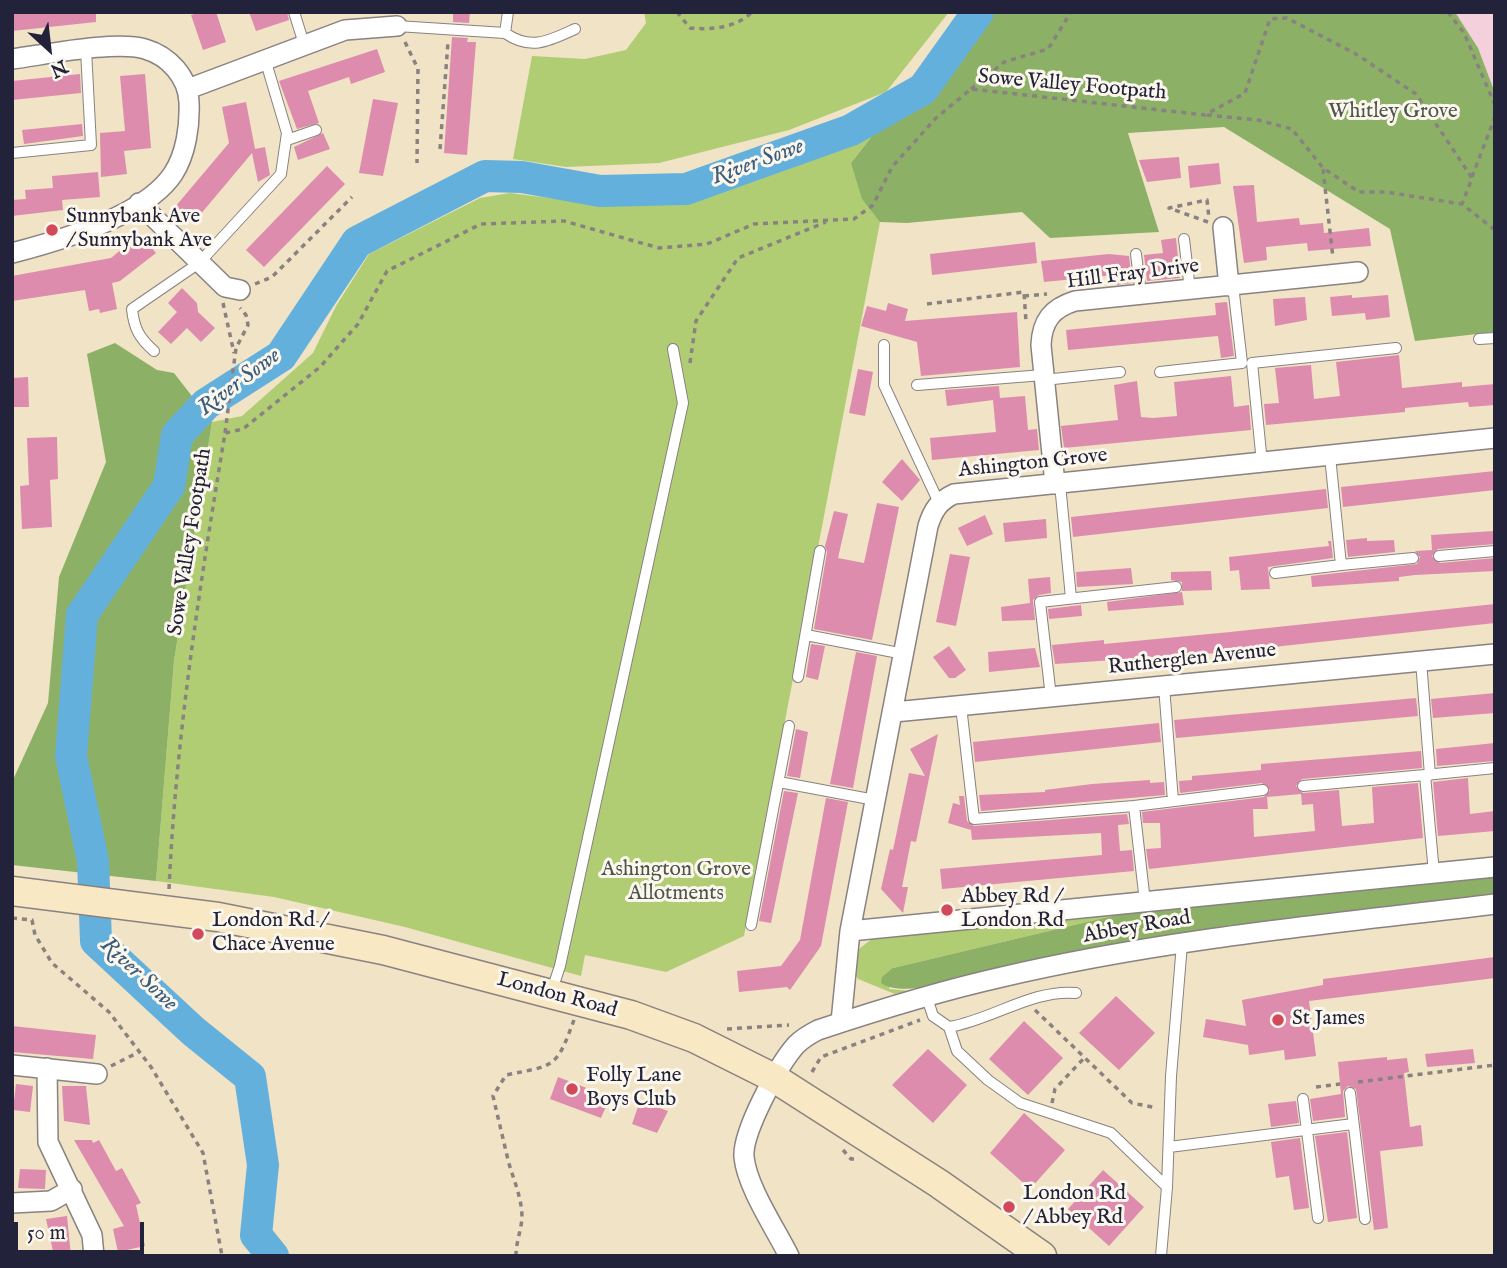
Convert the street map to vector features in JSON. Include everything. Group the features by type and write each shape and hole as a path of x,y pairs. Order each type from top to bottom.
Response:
{"main road":[{"name":"London Road","path":"12,891 156,907 383,950 631,1015 694,1038 774,1078 938,1183 1042,1256"}],"street":[{"path":"188,89 345,30 397,26"},
{"path":"12,59 126,46 145,49 166,59 181,75 188,89 188,131 180,162 171,177 139,203 61,239 12,253"},
{"path":"139,203 199,263 232,288"},
{"name":"Hill Fray Drive","path":"1216,225 1231,286"},
{"name":"Hill Fray Drive","path":"1057,484 1044,377 1042,331 1056,309 1075,301 1358,272"},
{"name":"Ashington Grove","path":"841,1022 850,931 928,526 939,503 954,494 1495,438"},
{"name":"Rutherglen Avenue","path":"894,712 1495,654"},
{"name":"Abbey Road","path":"850,931 1495,867"},
{"name":"Abbey Road","path":"789,1256 748,1174 744,1156 746,1141 774,1078 798,1044 818,1030 841,1022 930,1007 1004,976 1182,944 1495,904"},
{"path":"12,1065 97,1074"},
{"path":"47,1068 48,1142 92,1235 94,1256"},
{"path":"12,1203 51,1201 72,1189"}],"lane":[{"path":"294,12 304,44"},
{"path":"505,33 508,12"},
{"path":"397,26 505,33 519,43 547,42 575,29"},
{"path":"12,153 91,145 86,50"},
{"path":"153,351 140,338 133,325 132,309 199,263 281,174 288,140 265,60"},
{"path":"288,140 316,130"},
{"path":"1184,239 1190,290"},
{"path":"1136,254 1142,295"},
{"path":"1231,286 1247,363 1262,463"},
{"path":"1479,339 1495,338"},
{"path":"884,345 884,385 939,503"},
{"path":"1160,372 1396,348"},
{"path":"550,994 560,966 683,403 673,349"},
{"path":"917,385 1120,372"},
{"path":"1330,456 1341,565"},
{"path":"1057,484 1071,598"},
{"path":"797,677 820,551"},
{"path":"1439,556 1495,551"},
{"path":"1275,573 1413,558"},
{"path":"1051,697 1040,601 1177,587"},
{"path":"806,635 904,654"},
{"path":"1421,661 1434,873"},
{"path":"1164,686 1173,802"},
{"path":"961,706 974,819 1135,806 1263,790"},
{"path":"751,925 789,726"},
{"path":"1303,786 1495,768"},
{"path":"779,782 875,800"},
{"path":"1135,806 1145,902"},
{"path":"1161,1256 1182,944"},
{"path":"949,1027 1063,992 1076,993"},
{"path":"930,1007 949,1027 957,1051 988,1080 1020,1102 1049,1115 1111,1133 1167,1187"},
{"path":"1349,1086 1365,1219"},
{"path":"1303,1099 1318,1218"},
{"path":"1169,1147 1353,1124"}],"path":[{"path":"677,12 690,29 711,30 745,19 752,12"},
{"path":"971,89 1004,62 1048,49 1071,12"},
{"path":"1448,12 1464,33 1495,104"},
{"path":"1205,115 1245,93 1270,19 1287,18 1356,54 1416,94 1472,178"},
{"path":"397,26 418,69 416,163"},
{"path":"440,149 449,30"},
{"name":"Sowe Valley Footpath","path":"156,907 172,821 188,658 225,431 243,429 320,367 358,324 387,271 481,224 564,221 659,248 707,244 754,224 790,220 854,219 873,205 892,167 936,118 971,89 1258,120 1292,129 1323,168"},
{"path":"1462,204 1495,117"},
{"path":"1323,168 1359,191 1386,192 1462,204 1495,230"},
{"path":"1323,168 1334,274"},
{"path":"235,358 223,299 232,288 272,277 352,197"},
{"path":"1207,200 1216,225 1199,219 1169,208 1207,200"},
{"path":"683,403 696,321 738,258 828,221"},
{"path":"225,431 235,358 248,321 232,288"},
{"path":"926,304 1024,292 1026,323"},
{"path":"13,918 32,920 35,935 52,962 109,1012 139,1052 204,1153 222,1256"},
{"path":"516,1256 516,1237 522,1220 518,1184 508,1159 506,1139 498,1124 493,1096 506,1075 552,1065 562,1053 580,1002"},
{"path":"1026,1002 1086,1056 1132,1103 1152,1108 1170,1106"},
{"path":"812,1072 821,1057 930,1007"},
{"path":"715,1030 798,1025"},
{"path":"97,1074 139,1052"},
{"path":"1049,1115 1055,1089 1086,1056"},
{"path":"1316,1087 1349,1086 1495,1065"}],"shaded area":[{"path":"1455,12 1495,12 1495,93 1478,48"}],"green space":[{"path":"644,12 949,12 886,92 789,130 659,163 566,167 513,159 532,56 585,59 626,50 646,23"},
{"name":"Whitley Grove","path":"988,12 1455,12 1478,48 1495,93 1495,332 1415,341 1390,229 1224,127 1128,133 1159,232 1050,238 1022,212 907,223 880,222 862,199 851,163 873,135 928,92 957,61"},
{"name":"Ashington Grove Allotments","path":"873,135 851,163 880,222 744,936 666,972 585,955 581,976 405,927 274,897 156,881 174,661 212,422 242,416 313,353 336,306 369,254 480,198 510,193 596,204 686,205"},
{"path":"115,343 157,370 174,373 212,422 174,661 156,881 12,865 12,782 48,703 59,577 106,462 87,354"},
{"path":"1495,873 1495,894 1138,942 1020,963 928,987 893,988 881,983 882,977 893,968 1129,912"},
{"path":"1129,912 893,968 889,989 910,991 895,994 858,979 855,973 859,949 873,938"}],"building":[{"path":"12,12 96,12 96,22 12,31"},
{"path":"216,12 226,42 203,50 191,15"},
{"path":"249,12 287,12 289,20 256,31"},
{"path":"453,12 470,12 469,23 453,22"},
{"path":"452,37 468,38 467,42 476,42 467,155 444,153"},
{"path":"377,49 385,72 351,84 349,77 308,91 319,123 297,129 279,81"},
{"path":"80,74 81,93 12,100 12,81"},
{"path":"145,74 151,148 124,151 127,174 101,177 100,133 125,131 120,76"},
{"path":"373,99 398,103 383,176 359,173"},
{"path":"246,102 255,149 265,147 270,175 258,182 252,153 194,222 175,207 229,143 222,107"},
{"path":"82,124 83,136 24,144 22,130"},
{"path":"323,133 330,149 298,160 294,147"},
{"path":"1179,157 1181,178 1147,182 1139,160"},
{"path":"1219,163 1221,184 1190,188 1188,166"},
{"path":"327,166 345,184 264,267 246,250"},
{"path":"98,172 100,197 62,200 63,210 12,216 12,200 26,199 25,190 53,188 52,176"},
{"path":"1254,185 1257,222 1299,218 1300,225 1323,223 1324,233 1369,228 1371,246 1308,251 1307,243 1266,247 1267,260 1244,263 1233,186"},
{"path":"140,234 156,253 120,281 112,283 117,309 100,313 99,309 89,311 85,290 12,301 12,276 111,258"},
{"path":"1176,238 1180,278 1147,281 1144,255 1163,253 1161,240"},
{"path":"1035,242 1037,263 932,275 930,254"},
{"path":"1109,254 1129,256 1132,283 1116,285 1114,275 1044,282 1041,261"},
{"path":"182,288 197,303 198,312 215,328 201,342 187,328 171,344 158,332 177,312 168,303"},
{"path":"1352,295 1352,298 1388,295 1390,317 1366,320 1365,313 1332,316 1330,297"},
{"path":"1305,297 1307,320 1275,326 1273,299"},
{"path":"1227,302 1234,356 1221,358 1218,336 1068,350 1066,330 1216,315 1215,303"},
{"path":"888,303 908,309 905,321 1017,312 1020,367 921,376 917,342 861,326 867,306 886,311"},
{"path":"1399,355 1402,388 1462,382 1462,387 1495,384 1495,405 1469,407 1468,402 1405,408 1405,412 1266,425 1264,404 1279,403 1275,368 1311,365 1314,399 1340,396 1336,362"},
{"path":"858,369 873,372 865,416 849,413"},
{"path":"1231,376 1234,407 1249,405 1251,430 1064,448 1061,426 1118,420 1114,385 1137,381 1141,417 1153,418 1177,416 1174,382"},
{"path":"28,377 29,407 12,407 12,378"},
{"path":"999,386 1000,398 1025,396 1028,430 1037,429 1039,450 932,460 930,438 996,432 993,400 947,406 945,390"},
{"path":"57,437 58,479 50,480 52,527 22,529 20,486 29,485 27,438"},
{"path":"902,459 920,480 902,501 882,482"},
{"path":"1495,471 1495,490 1343,507 1341,487"},
{"path":"1326,489 1328,508 1073,537 1071,517"},
{"path":"877,503 899,507 872,640 814,629 827,552 825,546 834,511 848,514 838,558 864,563"},
{"path":"985,515 993,534 967,546 958,528"},
{"path":"1046,519 1047,538 1005,542 1003,523"},
{"path":"1494,531 1495,544 1438,549 1432,556 1440,563 1495,558 1495,571 1415,575 1399,577 1399,581 1312,587 1311,576 1417,564 1420,557 1415,551 1432,550 1431,535"},
{"path":"1367,538 1367,541 1394,540 1395,552 1348,557 1346,540"},
{"path":"1328,541 1331,541 1333,558 1268,567 1270,589 1241,590 1239,570 1230,571 1229,557 1329,546"},
{"path":"950,554 970,557 956,626 936,622"},
{"path":"1131,568 1133,584 1077,587 1076,572"},
{"path":"1211,571 1212,590 1182,591 1182,582 1171,580 1171,572"},
{"path":"1050,577 1051,593 1039,595 1033,600 1035,620 1002,621 1001,607 1030,603 1028,579"},
{"path":"1182,592 1184,605 1108,611 1107,602"},
{"path":"1495,604 1495,623 1218,653 1055,664 1052,645 1104,640 1104,644"},
{"path":"1081,605 1082,616 1049,619 1048,609"},
{"path":"811,644 825,646 818,680 806,677"},
{"path":"949,646 966,670 955,678 949,678 933,657"},
{"path":"1035,648 1040,667 989,672 988,652"},
{"path":"856,652 877,656 853,788 830,784"},
{"path":"1495,693 1495,713 1433,718 1431,699"},
{"path":"1416,698 1418,716 1176,738 1174,720"},
{"path":"1159,723 1161,742 975,762 973,742"},
{"path":"796,729 808,732 800,778 787,776"},
{"path":"938,734 916,842 911,841 902,887 908,887 903,913 881,889 890,849 893,850 909,773 925,776 910,749"},
{"path":"1495,743 1495,761 1437,766 1436,749"},
{"path":"1421,751 1422,768 1302,779 1296,786 1303,793 1339,790 1342,826 1374,823 1372,787 1418,783 1423,838 1149,869 1146,849 1161,848 1160,823 1143,823 1142,812 1264,797 1270,790 1262,783 1180,793 1179,781 1192,780 1192,776 1261,770 1261,764","holes":["1301,794 1302,805 1313,804 1315,831 1254,837 1253,809 1268,809 1267,797"]},
{"path":"1468,778 1470,814 1495,811 1495,831 1438,836 1433,782"},
{"path":"1150,780 1150,783 1164,782 1165,795 981,811 979,795 1045,792 1092,784"},
{"path":"784,791 798,793 771,923 759,921"},
{"path":"959,796 964,796 967,821 974,826 1127,814 1129,824 1118,825 1120,851 1132,850 1134,871 942,889 940,869 1102,855 1101,833 972,840 971,830 948,823 953,803 960,805"},
{"path":"826,798 848,802 821,946 790,990 787,987 739,992 737,971 781,966 800,940"},
{"path":"1495,957 1495,978 1309,1001 1316,1056 1285,1060 1284,1050 1249,1055 1248,1045 1203,1037 1206,1019 1246,1026 1242,1000 1323,985 1323,979"},
{"path":"1116,996 1155,1033 1119,1070 1079,1033"},
{"path":"1024,1021 1063,1058 1028,1095 989,1059"},
{"path":"12,1026 96,1035 93,1059 12,1052"},
{"path":"928,1049 967,1085 933,1123 892,1085"},
{"path":"1473,1049 1475,1063 1427,1067 1425,1054"},
{"path":"1387,1057 1387,1060 1407,1058 1409,1072 1404,1073 1410,1127 1421,1125 1423,1146 1380,1151 1388,1228 1374,1230 1356,1089 1348,1086 1343,1091 1345,1117 1313,1121 1310,1099 1341,1094 1338,1062"},
{"name":"Folly Lane Boys Club","path":"558,1077 610,1097 601,1118 550,1099"},
{"path":"16,1084 33,1086 30,1112 13,1110"},
{"path":"62,1086 86,1086 90,1125 64,1121"},
{"path":"640,1101 668,1111 657,1133 632,1124"},
{"path":"1296,1101 1299,1123 1271,1127 1268,1104"},
{"path":"1024,1113 1065,1150 1030,1189 990,1153"},
{"path":"1347,1132 1357,1218 1328,1222 1315,1136"},
{"path":"1300,1138 1309,1208 1294,1210 1289,1176 1276,1178 1271,1142"},
{"path":"74,1140 92,1140 93,1143 99,1140 116,1171 122,1168 141,1203 136,1205 145,1246 118,1252 113,1229 124,1226"},
{"path":"20,1169 46,1170 45,1189 18,1188"},
{"path":"1103,1170 1144,1207 1109,1246 1068,1209"},
{"path":"67,1216 71,1256 54,1256 46,1219"}],"waterway":[{"name":"River Sowe","path":"273,1256 256,1235 263,1165 250,1077 193,1031 96,941 93,861 71,756 82,615 169,486 177,435 206,404 281,356 357,242 485,176 522,177 600,191 686,189 851,130 923,89 978,12"}],"place":[{"name":"Sunnybank Ave / Sunnybank Ave","path":"52,230"},
{"name":"Abbey Rd / London Rd","path":"947,910"},
{"name":"London Rd / Chace Avenue","path":"198,934"},
{"name":"St James","path":"1278,1020"},
{"name":"Folly Lane Boys Club","path":"572,1089"},
{"name":"London Rd / Abbey Rd","path":"1009,1207"}]}
